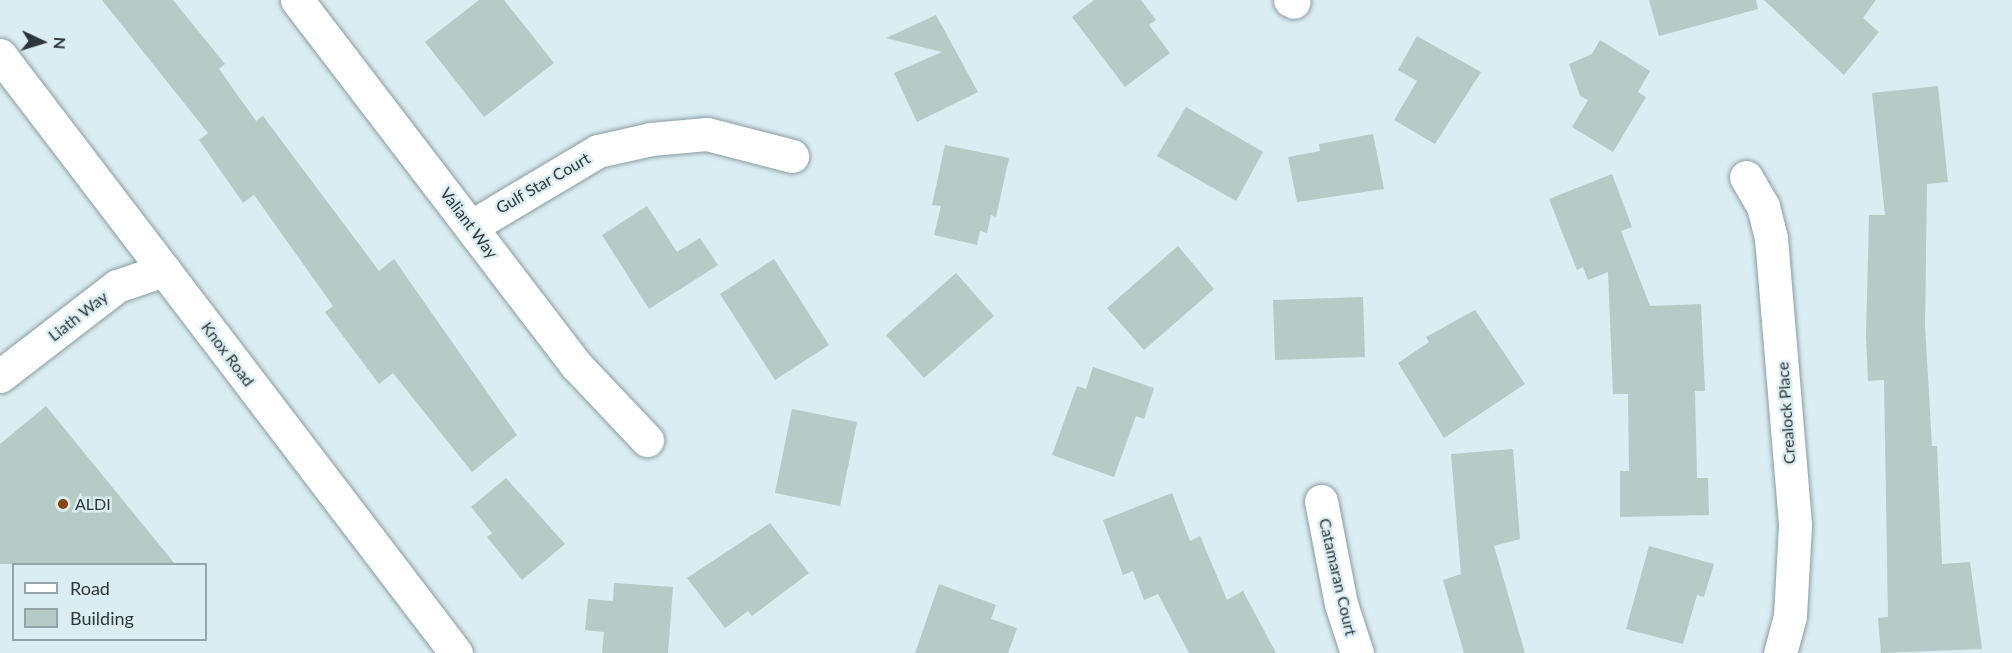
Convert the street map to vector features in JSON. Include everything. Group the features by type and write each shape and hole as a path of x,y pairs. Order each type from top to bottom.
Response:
{"street":[{"name":"Valiant Way","path":"297,0 577,366 647,440"},
{"name":"Knox Road","path":"0,55 456,653"},
{"name":"Gulf Star Court","path":"472,226 598,151 651,139 708,134 792,156"},
{"name":"Crealock Place","path":"1746,177 1762,206 1771,238 1794,514 1795,565 1780,653"},
{"name":"Liath Way","path":"0,376 117,286 164,270"},
{"name":"Catamaran Court","path":"1321,501 1341,604 1357,653"}],"building":[{"path":"102,0 173,0 225,64 219,69 256,121 263,116 379,271 394,259 517,435 472,472 393,373 379,384 325,312 333,306 254,195 243,203 199,140 208,133"},
{"path":"479,0 504,0 554,63 484,117 425,42"},
{"path":"1094,0 1141,0 1156,20 1149,25 1170,53 1125,87 1072,17"},
{"path":"1649,0 1756,0 1758,9 1659,36"},
{"path":"1764,0 1876,0 1863,18 1879,32 1844,75"},
{"path":"936,15 978,92 917,122 894,73 942,52 886,38"},
{"path":"1417,36 1481,72 1435,144 1394,120 1417,81 1398,70"},
{"path":"1600,40 1650,71 1638,92 1646,97 1613,152 1572,127 1588,100 1580,96 1569,64 1592,54"},
{"path":"1938,86 1948,182 1927,184 1925,325 1932,446 1937,446 1942,564 1970,562 1982,649 1881,653 1878,618 1888,617 1884,380 1868,381 1866,337 1869,215 1885,215 1872,93"},
{"path":"1186,107 1263,152 1236,201 1157,156"},
{"path":"1373,134 1384,189 1297,202 1288,157 1320,151 1319,144"},
{"path":"945,145 1009,158 996,217 991,215 987,233 980,231 977,245 934,235 941,206 932,205"},
{"path":"1612,174 1632,227 1621,231 1650,306 1701,304 1705,391 1695,391 1697,478 1708,478 1709,515 1620,517 1620,471 1629,471 1628,394 1613,394 1608,272 1588,280 1583,267 1577,270 1549,199"},
{"path":"647,206 677,252 700,238 718,265 649,309 602,235"},
{"path":"1178,246 1214,289 1144,350 1107,308"},
{"path":"774,259 829,345 775,380 720,294"},
{"path":"956,273 994,316 924,378 886,335"},
{"path":"1363,297 1365,357 1275,360 1273,300"},
{"path":"1475,310 1525,384 1444,438 1398,363 1429,342 1426,337"},
{"path":"1093,367 1154,388 1144,419 1136,416 1114,477 1052,455 1077,386 1086,389"},
{"name":"ALDI","path":"46,406 174,563 0,564 0,444"},
{"path":"792,409 857,422 840,506 775,493"},
{"path":"1513,449 1520,539 1494,546 1525,653 1464,653 1443,580 1461,574 1451,454"},
{"path":"506,478 565,544 522,580 487,537 492,533 471,507"},
{"path":"1172,493 1190,541 1200,536 1227,600 1243,591 1276,653 1189,653 1158,594 1144,600 1133,571 1123,575 1103,520"},
{"path":"770,523 809,573 752,616 748,611 725,628 687,578"},
{"path":"1649,546 1714,564 1704,597 1697,595 1683,644 1626,629"},
{"path":"614,583 673,587 668,653 602,653 604,632 585,630 588,599 613,601"},
{"path":"939,584 996,605 991,619 1017,628 1008,653 915,653"}],"place":[{"name":"ALDI","path":"63,504"}]}
